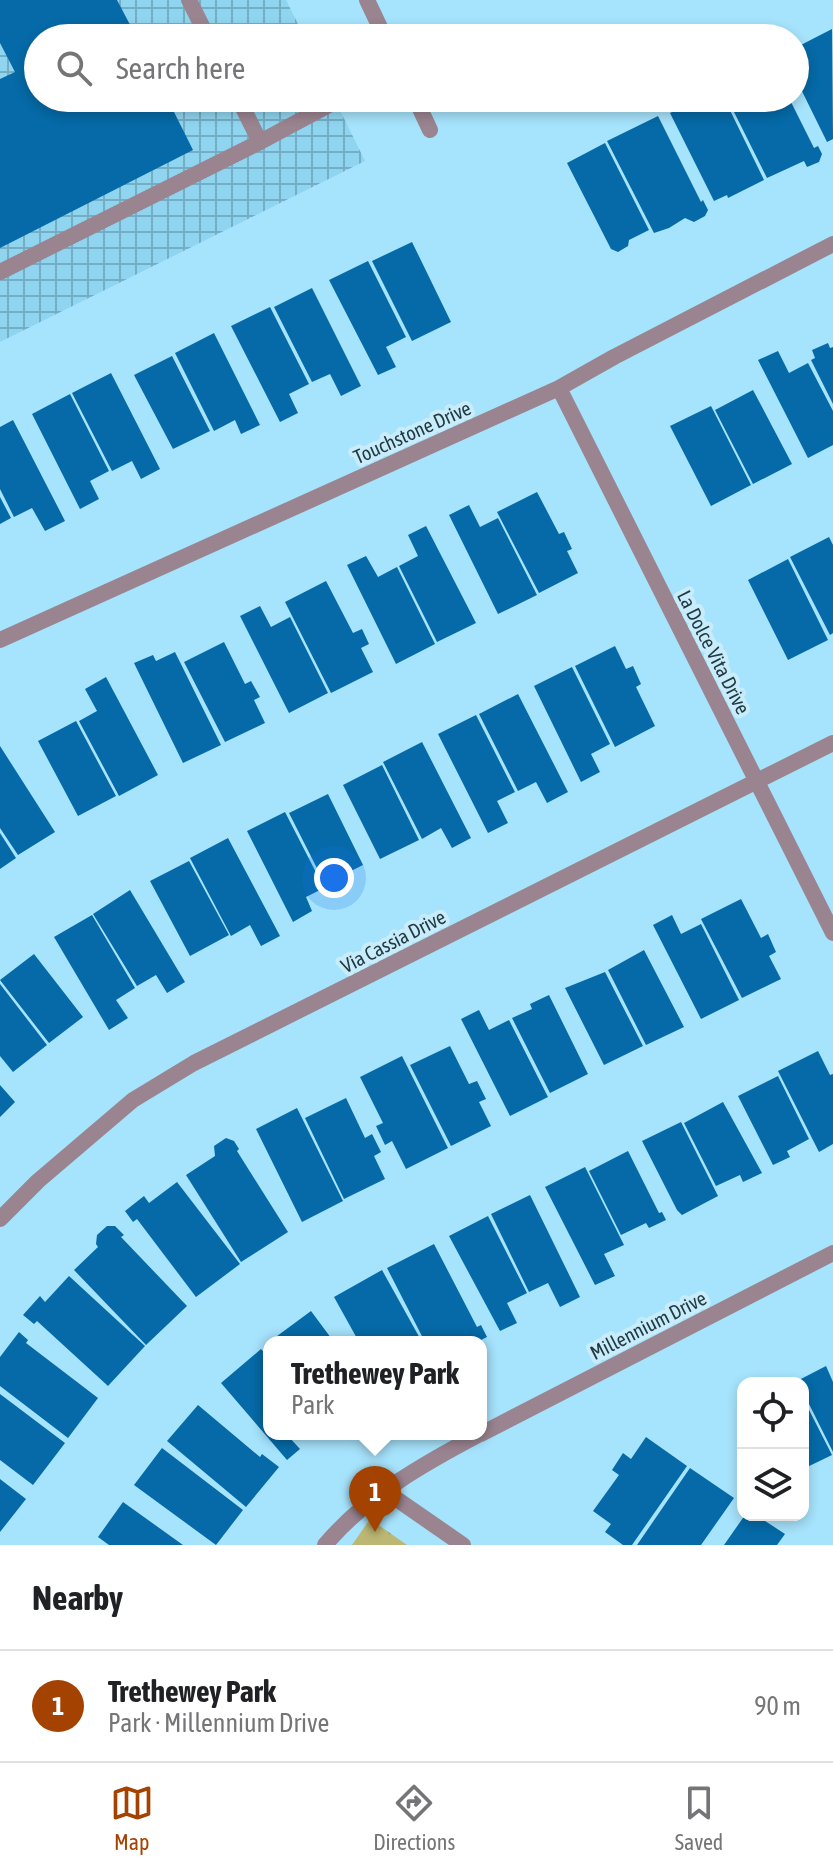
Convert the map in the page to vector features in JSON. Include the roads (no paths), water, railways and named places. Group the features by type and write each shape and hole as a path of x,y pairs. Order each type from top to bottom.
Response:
{"street":[{"path":"189,0 201,24"},
{"path":"367,0 378,24"},
{"path":"245,112 260,142"},
{"path":"0,272 316,112"},
{"path":"422,112 430,130"},
{"name":"Touchstone Drive","path":"0,640 559,388 833,244"},
{"name":"La Dolce Vita Drive","path":"559,388 833,933"},
{"name":"Via Cassia Drive","path":"0,1219 38,1181 133,1100 194,1063 833,743"},
{"name":"Millennium Drive","path":"487,1431 833,1253"},
{"name":"Millennium Drive","path":"325,1545 385,1491 427,1461 469,1440"},
{"path":"385,1491 463,1545"}],"place":[{"name":"Trethewey Park","path":"375,1532"}]}
